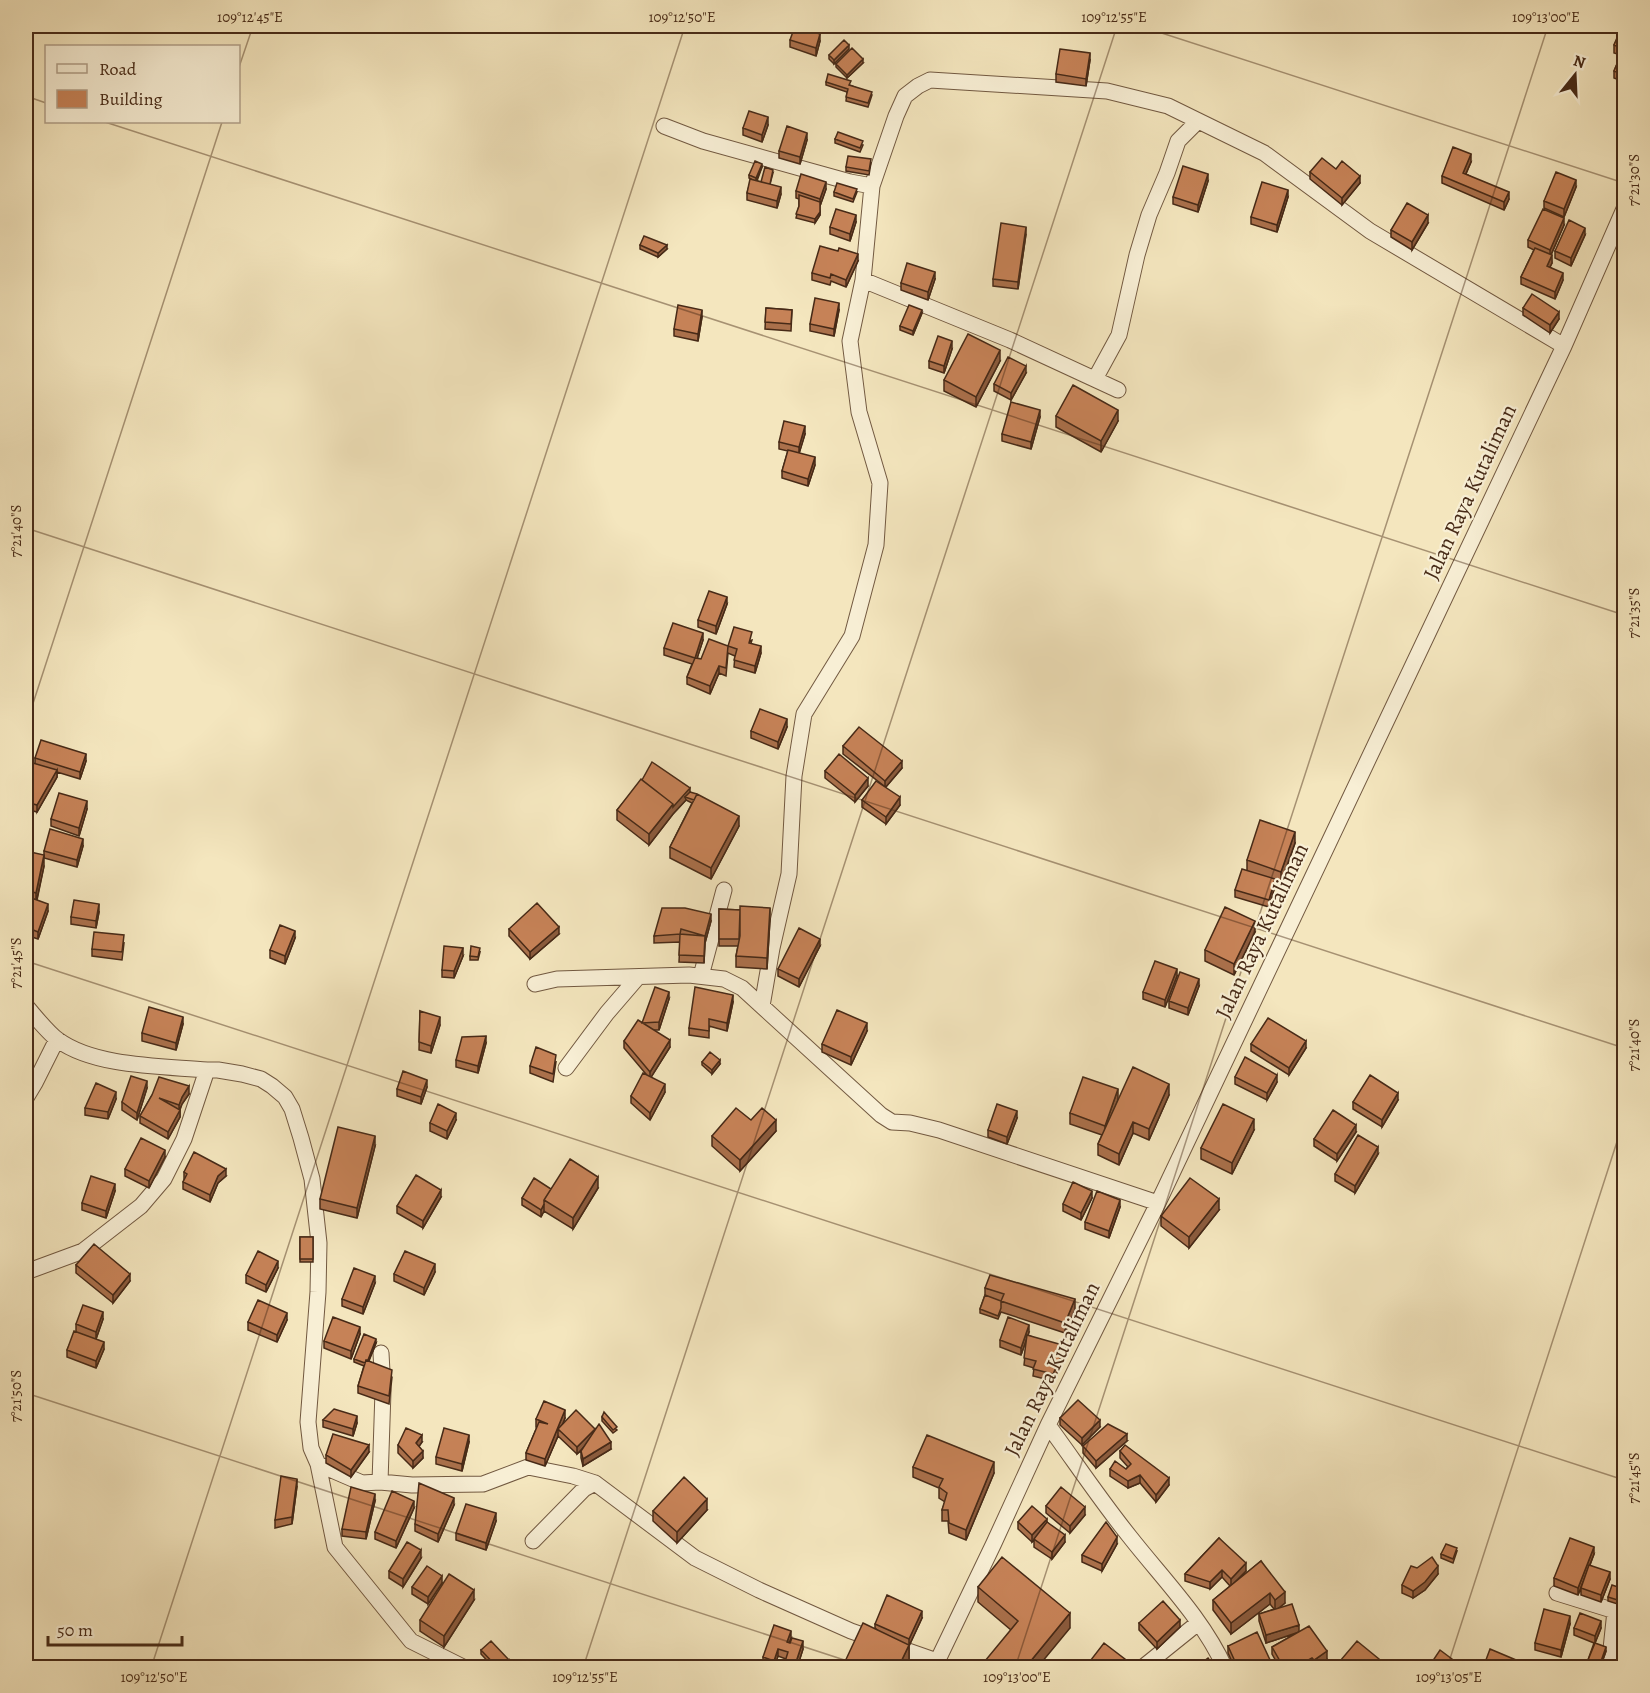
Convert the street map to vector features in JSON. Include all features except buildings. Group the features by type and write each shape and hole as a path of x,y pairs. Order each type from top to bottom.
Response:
{"street":[{"path":"762,1006 772,948 789,874 794,776 804,714 852,636 876,545 880,483 858,412 850,341 863,280 872,186 905,96 930,80 1107,91 1168,106 1264,153 1370,231 1564,346"},
{"path":"1095,380 1119,335 1137,255 1149,215 1178,141 1198,121"},
{"path":"664,126 703,141 872,186"},
{"name":"Jalan Raya Kutaliman","path":"938,1666 1048,1425 1158,1203 1564,346 1624,209"},
{"path":"863,280 1010,340 1118,390"},
{"path":"701,976 724,890"},
{"path":"535,984 557,979 689,975 724,979 742,988 881,1115 892,1122 910,1123 939,1130 1158,1203"},
{"path":"566,1068 607,1013 638,977"},
{"path":"26,1006 57,1039 96,1057 120,1062 242,1074 261,1079 285,1097 292,1109 312,1179 319,1243 318,1292 308,1422 311,1448 318,1464 335,1547 411,1641 465,1668"},
{"path":"26,1098 57,1039"},
{"path":"26,1272 83,1251 141,1206 164,1179 184,1139 207,1070"},
{"path":"380,1482 383,1391 381,1353"},
{"path":"1048,1425 1128,1535 1198,1623 1218,1651 1226,1668"},
{"path":"318,1464 362,1483 483,1484 528,1467 596,1483 695,1558 759,1590 938,1666"},
{"path":"532,1541 584,1489 596,1483"},
{"path":"1557,1593 1620,1612 1609,1668"},
{"path":"1142,1668 1198,1623"}]}
